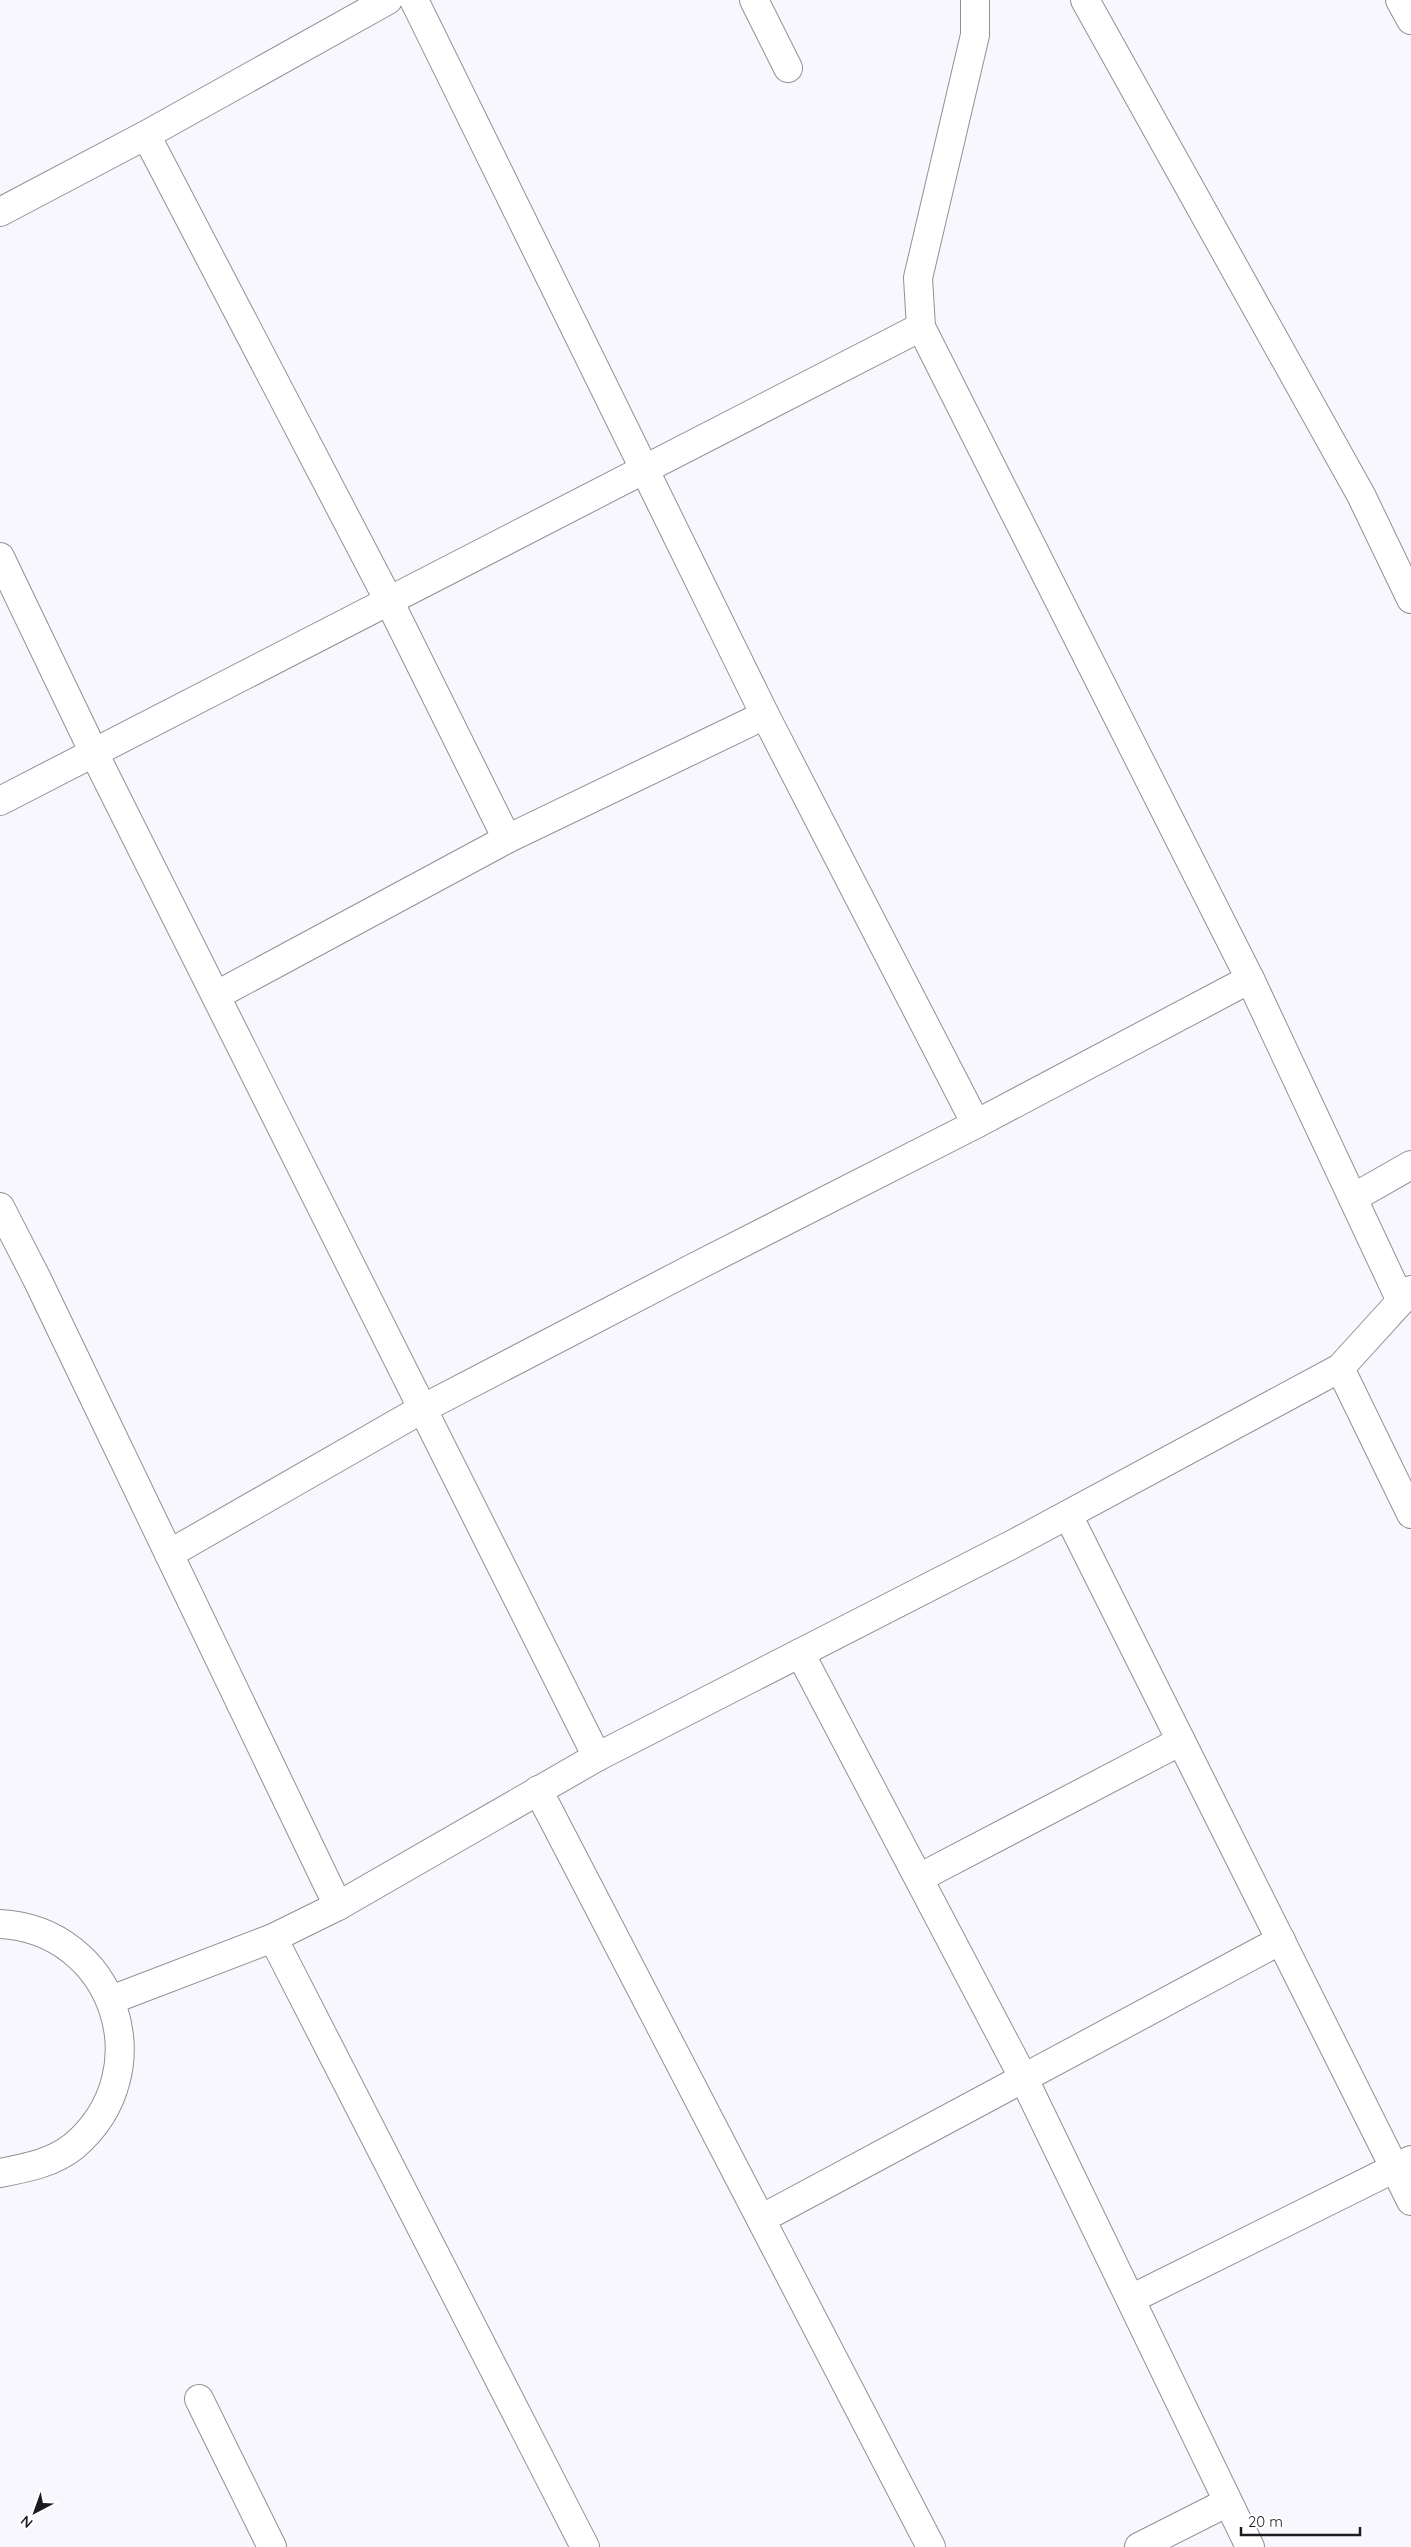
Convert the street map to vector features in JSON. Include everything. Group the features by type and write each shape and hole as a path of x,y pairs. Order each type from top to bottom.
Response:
{"street":[{"path":"0,212 146,135 388,0"},
{"path":"414,0 765,716 976,1124"},
{"path":"754,0 788,68"},
{"path":"111,2000 273,1938 338,1906 597,1757 1068,1515 1340,1368 1406,1295 1353,1198 1250,979 921,327 918,278 975,35 975,0"},
{"path":"1085,0 1356,486 1411,599"},
{"path":"1400,0 1411,20"},
{"path":"146,135 389,601 506,839"},
{"path":"0,801 921,327"},
{"path":"0,557 94,752 218,995 422,1409 597,1757"},
{"path":"218,995 506,839 765,716"},
{"path":"169,1554 422,1409 976,1124 1250,979"},
{"path":"1353,1198 1411,1165"},
{"path":"0,1207 338,1906"},
{"path":"1340,1368 1411,1514"},
{"path":"1068,1515 1281,1940 1403,2164 1411,2201"},
{"path":"800,1653 1023,2077 1131,2299 1226,2503 1250,2547"},
{"path":"919,1878 1181,1741"},
{"path":"538,1790 931,2547"},
{"path":"0,1924 21,1925 59,1939 90,1966 111,2000 121,2039 117,2080 100,2117 73,2146 38,2166 0,2173"},
{"path":"273,1938 585,2547"},
{"path":"761,2219 1281,1940"},
{"path":"1131,2299 1403,2164"},
{"path":"199,2399 272,2547"},
{"path":"1139,2547 1226,2503"}]}
